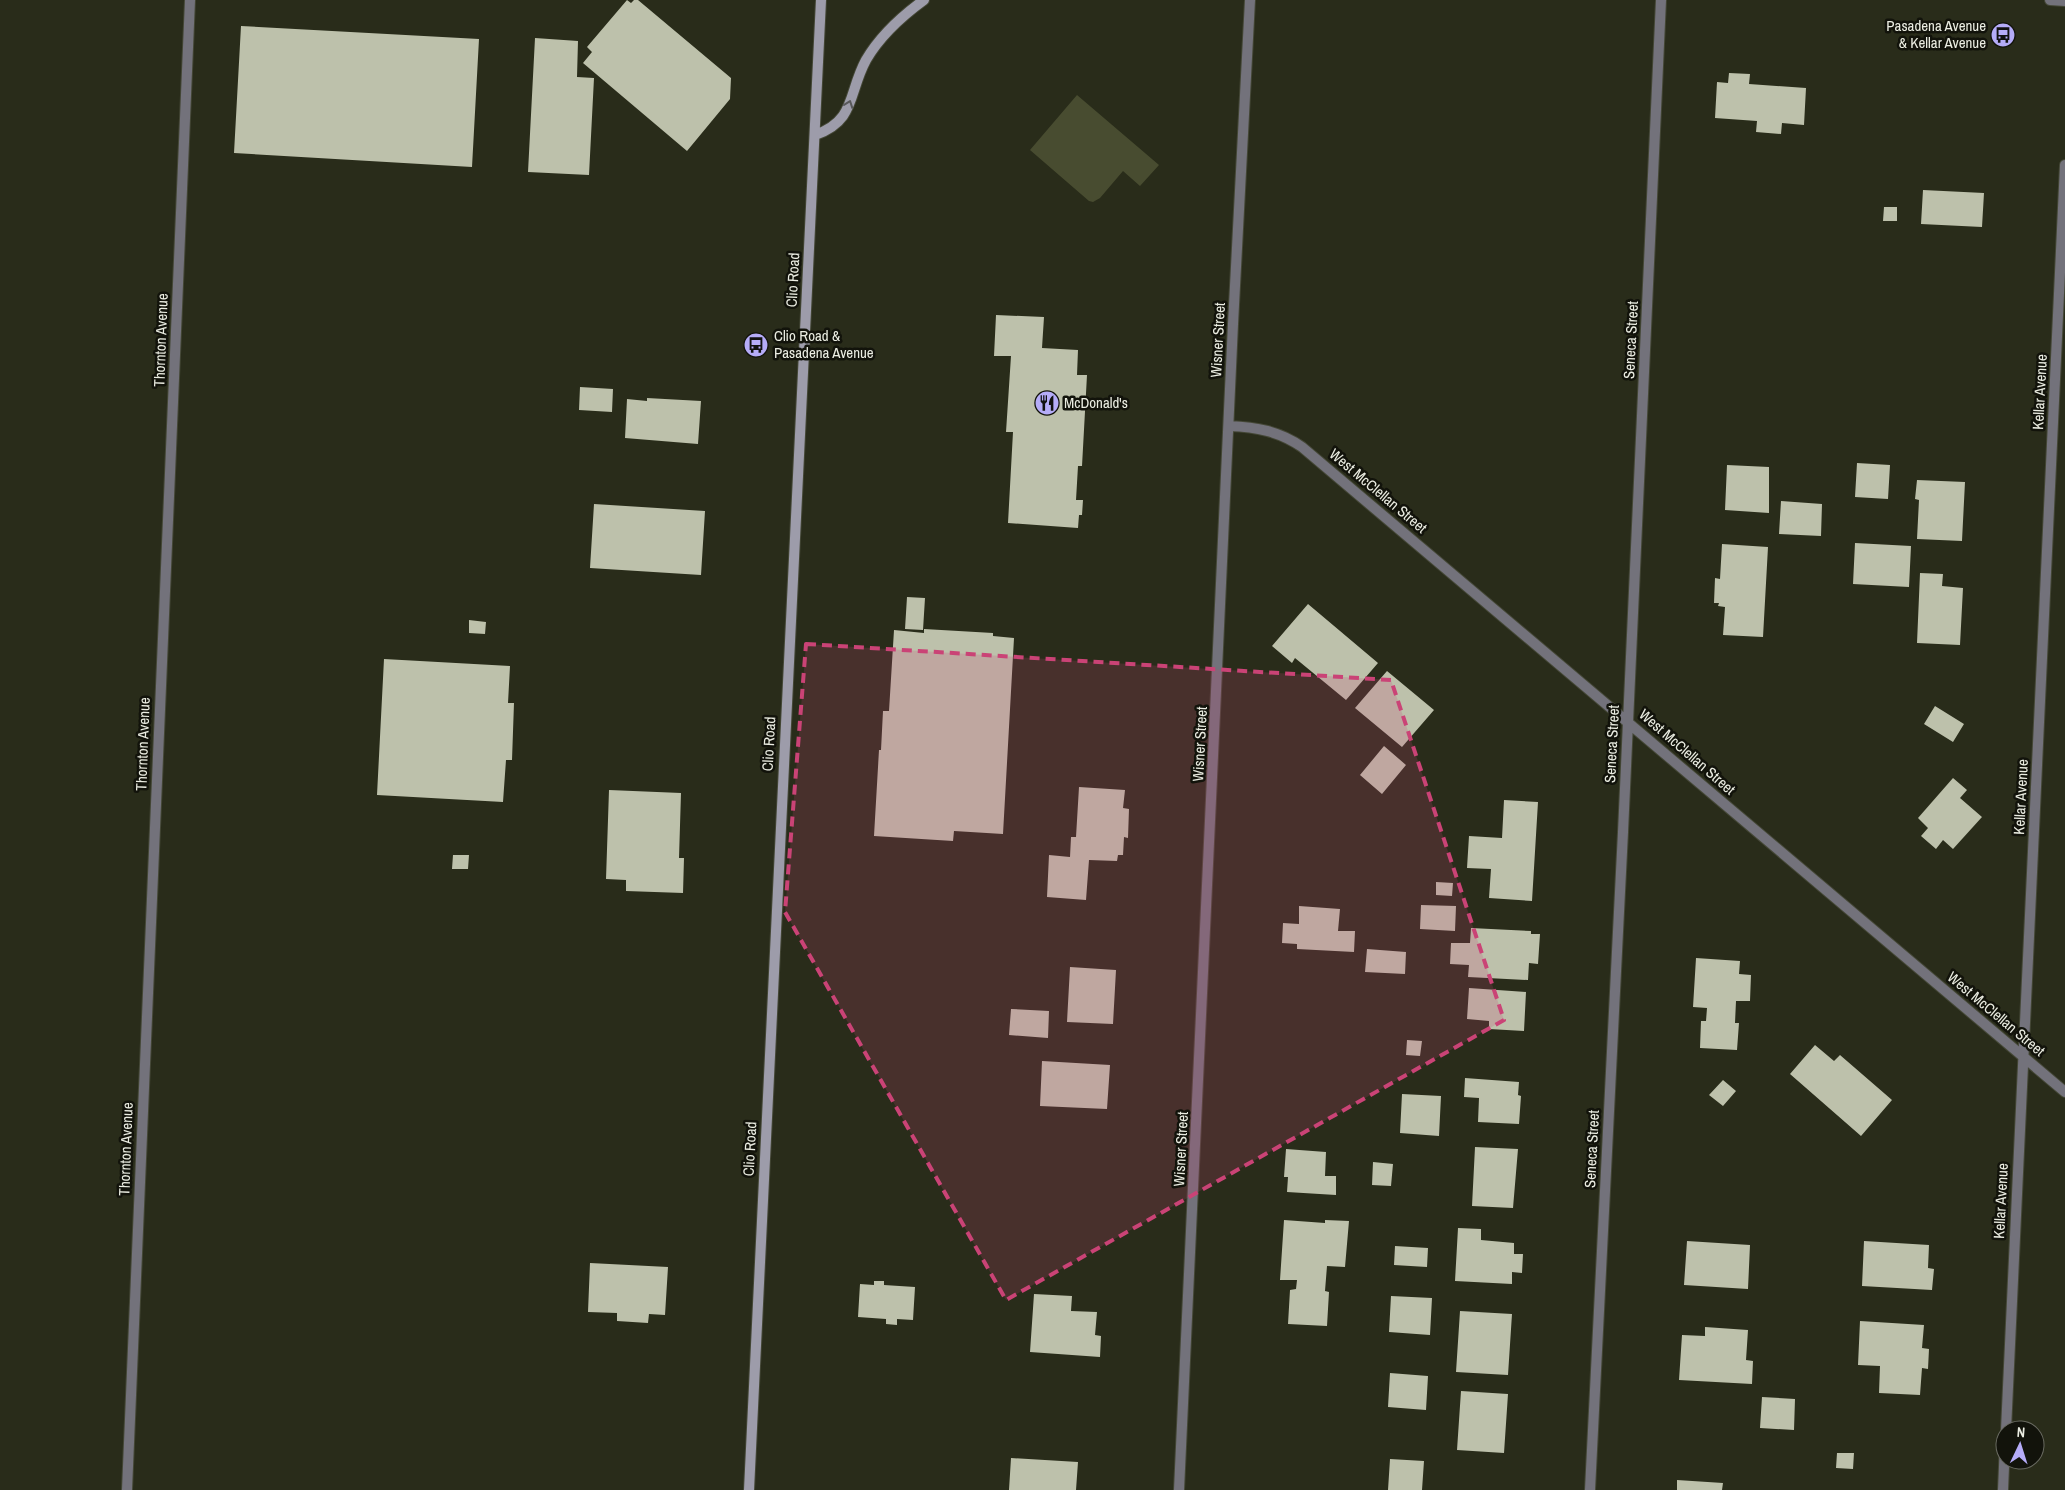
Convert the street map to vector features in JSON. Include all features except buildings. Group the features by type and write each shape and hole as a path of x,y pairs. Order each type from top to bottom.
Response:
{"main road":[{"name":"Clio Road","path":"749,1490 821,0"},
{"path":"815,135 832,128 844,117 861,71 872,51 898,21 924,0"}],"street":[{"name":"Thornton Avenue","path":"126,1490 190,0"},
{"name":"Wisner Street","path":"1179,1490 1250,0"},
{"name":"Seneca Street","path":"1590,1490 1661,0"},
{"path":"2050,0 2065,1"},
{"name":"Kellar Avenue","path":"2006,1420 2065,165"},
{"name":"West McClellan Street","path":"1229,426 1265,430 1290,439 1302,446 2065,1092"},
{"path":"2003,1490 2004,1470"}],"highlighted area":[{"path":"806,644 1391,680 1504,1020 1006,1300 785,912"}],"green space":[{"path":"1077,95 1159,165 1140,186 1123,171 1100,198 1093,202 1089,201 1030,150"}],"place":[{"name":"Pasadena Avenue & Kellar Avenue","path":"2003,35"},
{"name":"Clio Road & Pasadena Avenue","path":"756,345"},
{"name":"McDonald's","path":"1047,403"}]}
